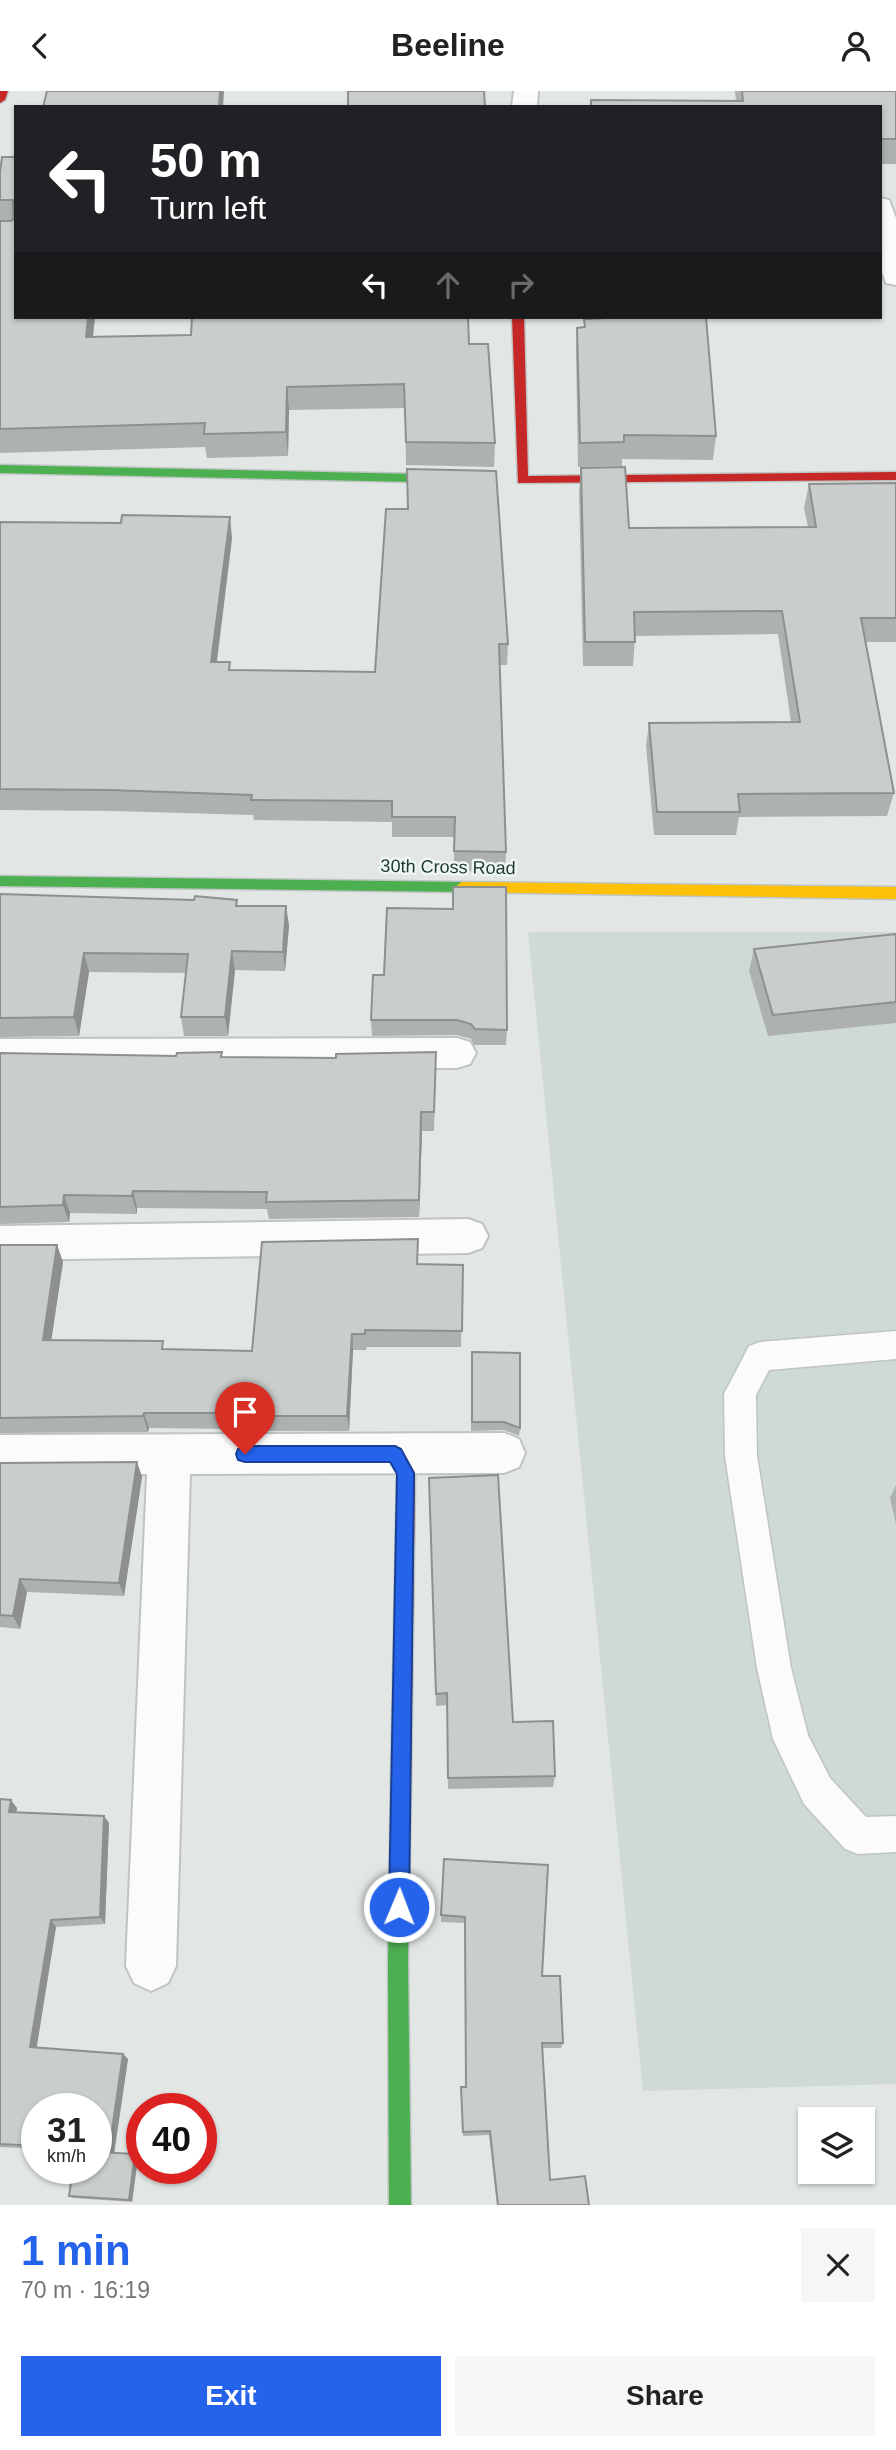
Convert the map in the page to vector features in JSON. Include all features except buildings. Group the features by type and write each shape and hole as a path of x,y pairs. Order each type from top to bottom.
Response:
{"street":[{"path":"0,100 3,91"},
{"path":"882,215 896,277"},
{"path":"518,319 515,480 896,476"},
{"path":"0,469 481,479"},
{"name":"30th Cross Road","path":"0,880 896,893"},
{"path":"0,1054 457,1052"},
{"path":"0,1243 468,1236"},
{"path":"0,1455 504,1453"},
{"path":"150,1966 169,1454"},
{"path":"395,1454 406,1473 398,1961 400,2205"}],"lane":[{"path":"896,1345 760,1356 740,1394 741,1457 774,1668 791,1739 817,1791 858,1836 896,1834"}],"shaded area":[{"path":"528,932 896,932 896,2084 643,2091"}],"traffic: fast":[{"path":"0,469 460,479"},
{"path":"0,881 462,887"},
{"path":"400,2205 398,1961 401,1782"}],"traffic: slow":[{"path":"462,887 896,893"}],"traffic: jam":[{"path":"0,100 3,91"},
{"path":"518,319 522,480 896,476"},
{"path":"395,1454 406,1473 401,1782"}],"route":[{"path":"245,1454 395,1454 406,1473 399,1907"}]}
